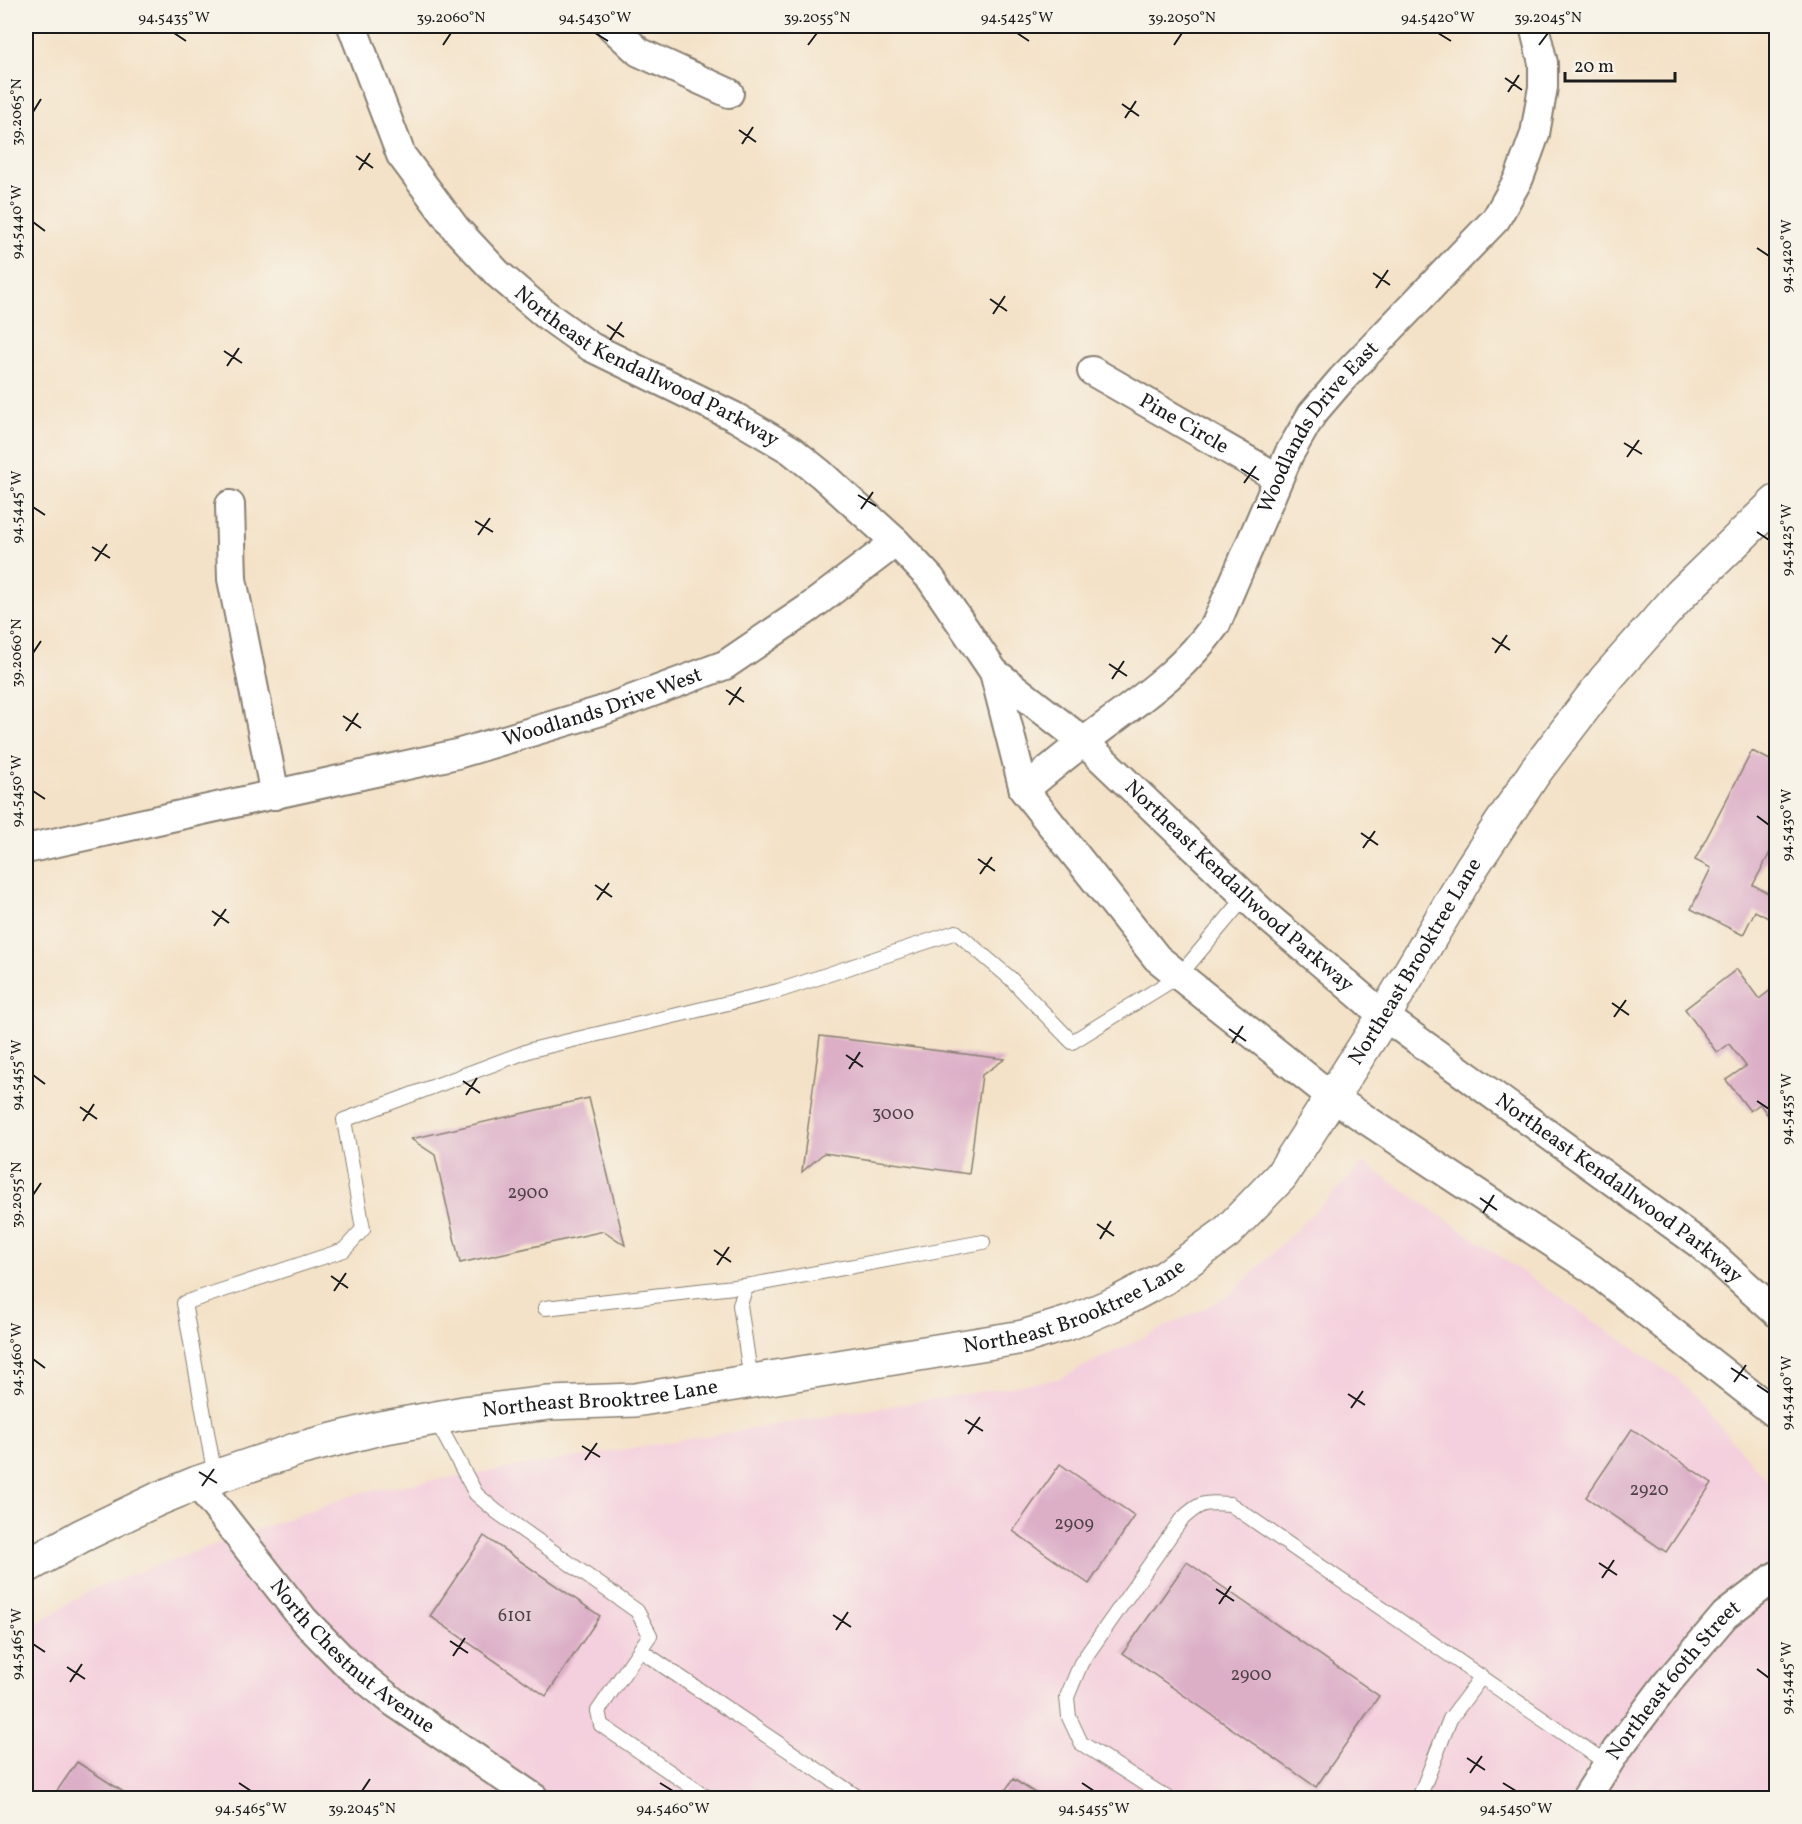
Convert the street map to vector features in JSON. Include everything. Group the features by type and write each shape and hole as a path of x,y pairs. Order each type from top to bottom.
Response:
{"street":[{"name":"Northeast Kendallwood Parkway","path":"352,26 401,155 456,229 498,274 544,314 591,347 735,417 791,450 821,474 896,543 931,579 994,672 1084,742 1263,913 1384,1016 1701,1245 1776,1312"},
{"path":"611,26 639,52 729,93"},
{"name":"Woodlands Drive East","path":"1024,790 1165,682 1202,645 1216,624 1289,453 1312,414 1342,379 1496,219 1514,188 1535,134 1543,87 1544,63 1534,26"},
{"name":"Pine Circle","path":"1092,371 1278,478"},
{"name":"Northeast Brooktree Lane","path":"26,1567 81,1536 206,1480 298,1449 380,1428 435,1418 549,1403 635,1400 1023,1337 1072,1322 1119,1302 1164,1278 1226,1233 1281,1176 1384,1016 1472,867 1535,772 1605,680 1681,594 1776,502"},
{"path":"230,505 232,579 275,795"},
{"name":"Woodlands Drive West","path":"26,849 458,754 601,711 725,665 809,608 896,543"},
{"name":"Northeast Kendallwood Parkway","path":"994,672 1024,790 1157,958 1332,1097 1592,1269 1776,1414"},
{"name":"North Chestnut Avenue","path":"206,1480 304,1620 348,1665 395,1703 534,1798"},
{"name":"Northeast 60th Street","path":"1586,1798 1668,1682 1725,1615 1776,1576"}],"lane":[{"path":"206,1480 184,1303 344,1250 363,1229 344,1120 531,1050 777,991 956,932 1010,978 1072,1042 1179,976 1246,896"},
{"path":"545,1308 752,1285 983,1242"},
{"path":"751,1381 740,1305 745,1289 752,1285"},
{"path":"435,1418 476,1494 637,1611 650,1635 598,1711 601,1725 708,1798"},
{"path":"1167,1798 1081,1743 1068,1717 1067,1697 1081,1663 1181,1520 1196,1506 1212,1503 1230,1504 1608,1764"},
{"path":"640,1650 859,1798"},
{"path":"1419,1798 1450,1719 1482,1676"}],"shaded area":[{"path":"1364,1163 1677,1378 1776,1490 1776,1798 26,1798 26,1630 91,1589 362,1492 1058,1379 1229,1296"}],"building":[{"path":"1752,751 1776,763 1776,841 1753,885 1768,893 1776,875 1776,922 1755,911 1743,935 1691,909 1711,868 1695,860"},
{"path":"1737,969 1759,999 1776,986 1776,1127 1760,1104 1750,1111 1726,1080 1746,1066 1729,1044 1717,1053 1685,1009"},
{"path":"820,1036 1005,1059 982,1075 969,1174 824,1153 802,1172"},
{"path":"589,1098 625,1245 604,1231 460,1263 435,1155 411,1139"},
{"path":"1632,1429 1712,1483 1666,1552 1586,1497"},
{"path":"1060,1464 1135,1516 1089,1584 1013,1531"},
{"path":"484,1536 600,1616 546,1696 430,1616"},
{"path":"1187,1562 1379,1696 1316,1787 1123,1653"},
{"path":"77,1762 133,1798 52,1798"},
{"path":"1013,1779 1043,1798 1000,1798"}]}
